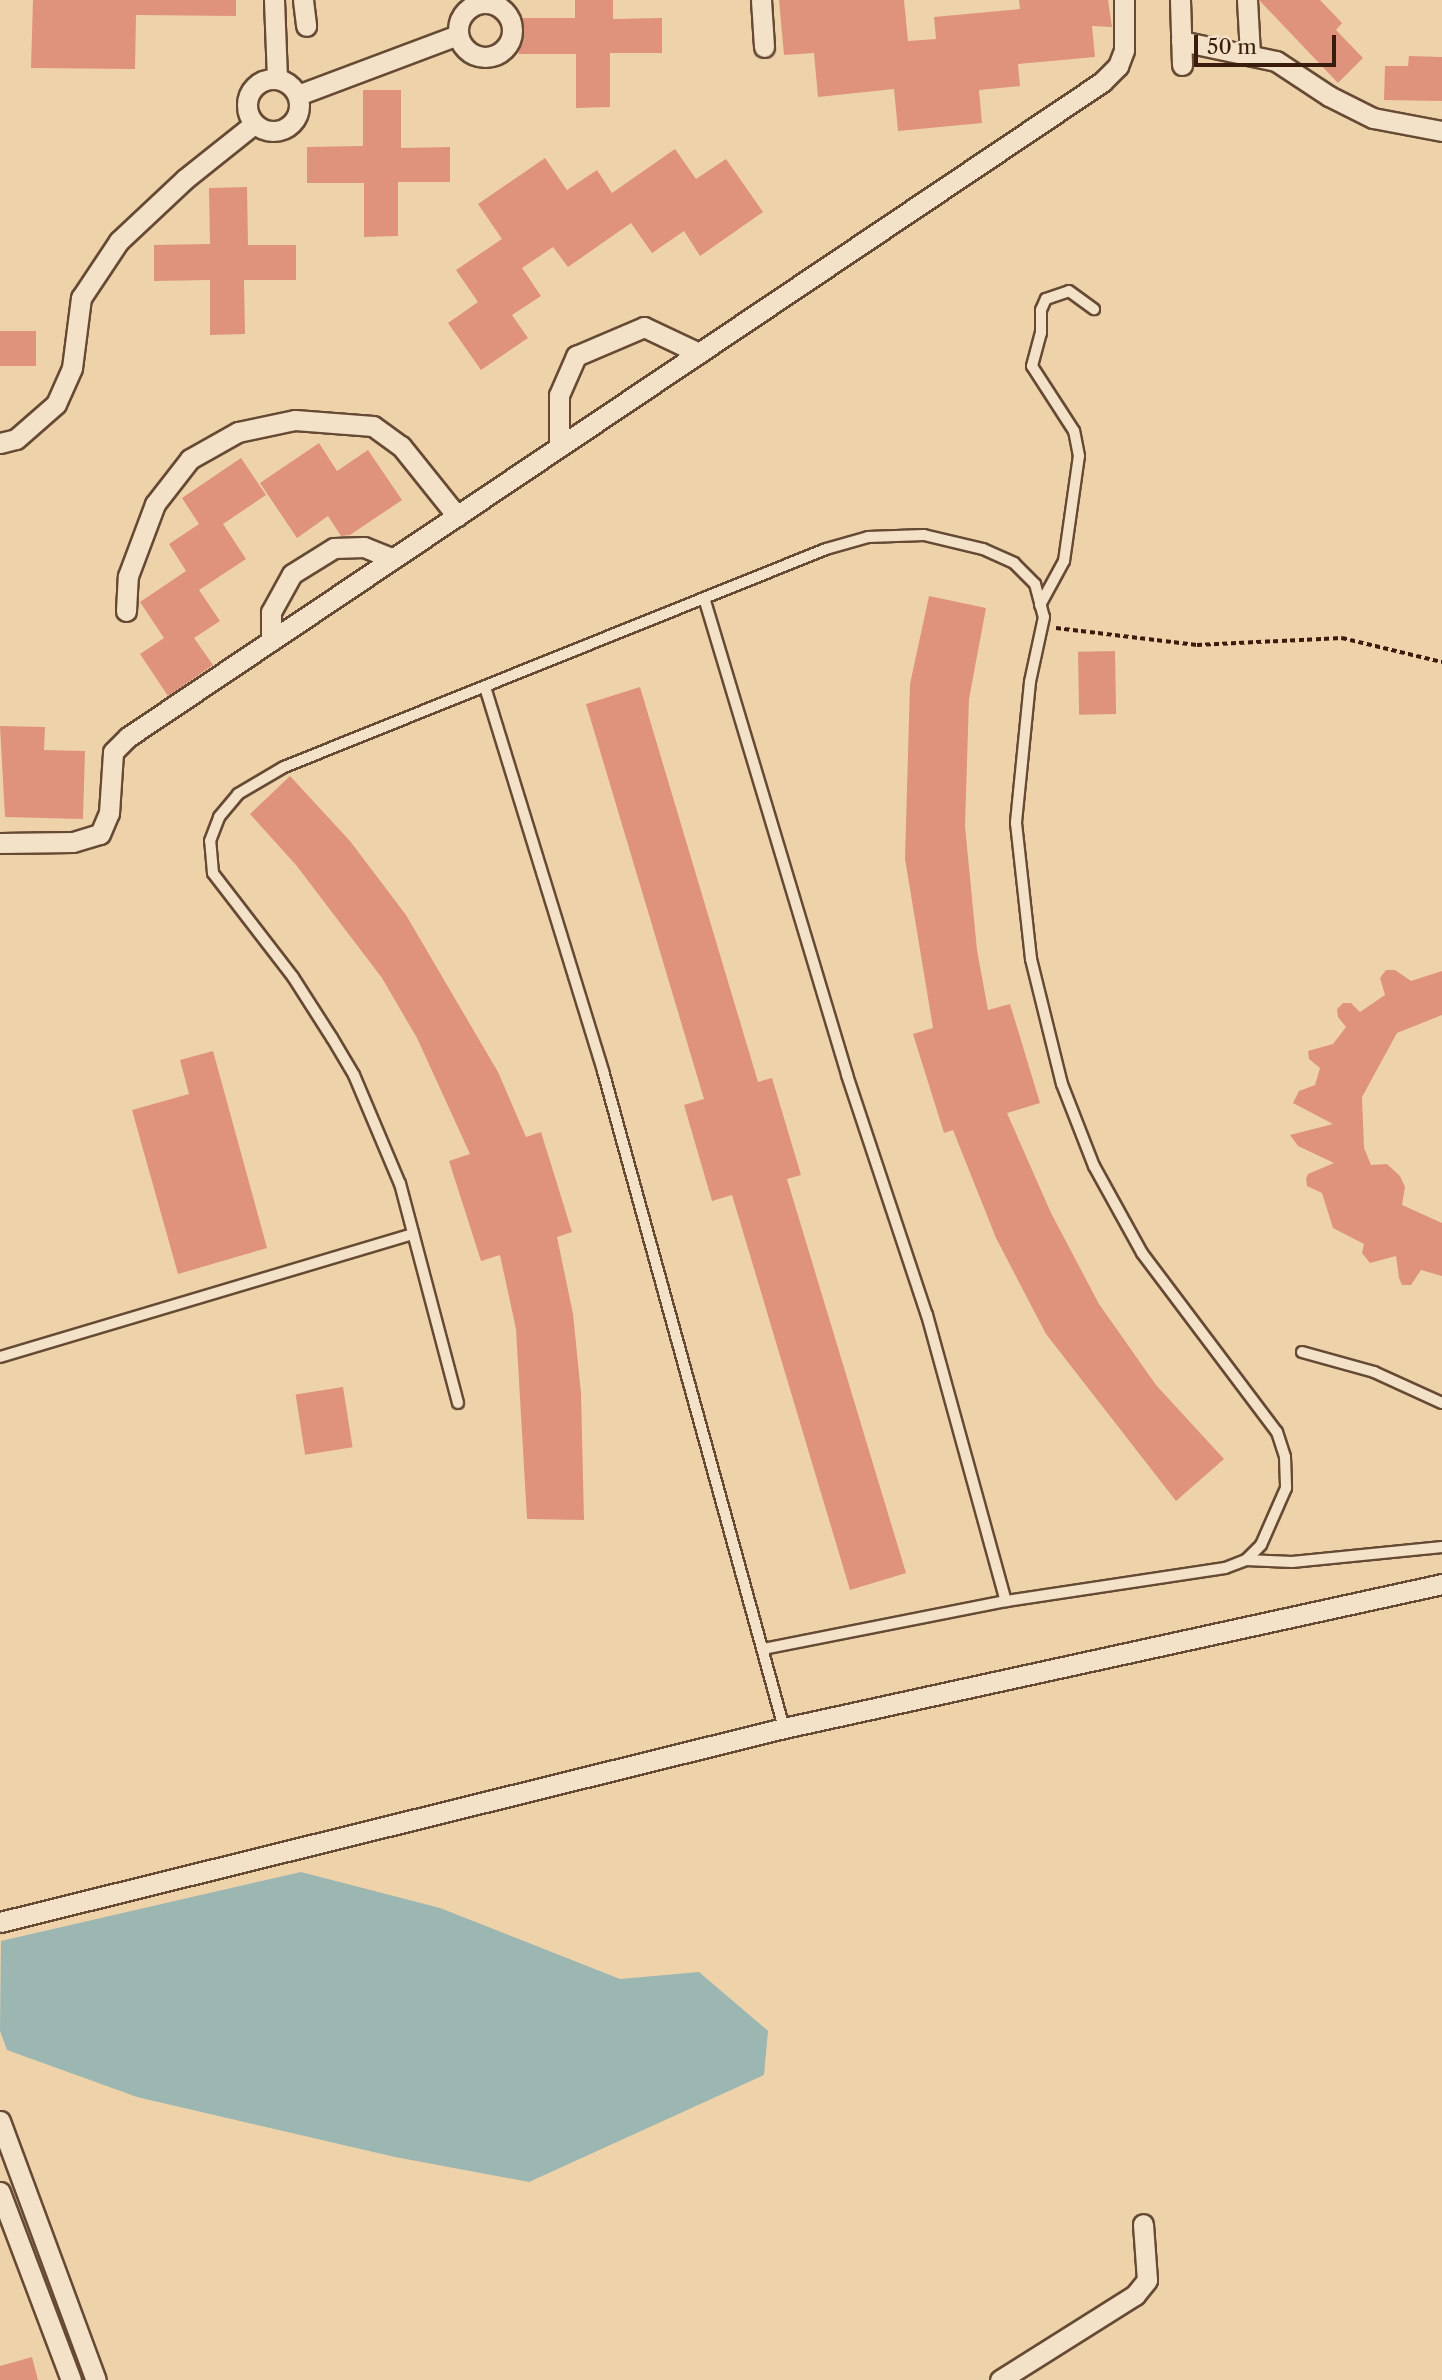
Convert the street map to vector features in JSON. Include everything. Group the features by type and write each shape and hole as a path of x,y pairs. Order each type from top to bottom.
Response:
{"street":[{"path":"274,0 277,79"},
{"path":"303,0 306,26"},
{"path":"761,0 764,47"},
{"path":"0,843 73,842 100,834 109,813 113,752 271,641 1102,82 1118,66 1124,50 1124,0"},
{"path":"1180,0 1182,65"},
{"path":"1247,0 1250,54"},
{"path":"298,96 458,36"},
{"path":"1181,41 1276,61 1329,96 1373,118 1442,131"},
{"path":"277,79 298,96 298,113 286,127 270,131 254,124 246,110 249,93 261,81 277,79"},
{"path":"0,443 16,439 56,404 72,368 81,298 119,241 185,179 254,124"},
{"path":"559,447 559,396 576,356 645,327 699,353"},
{"path":"126,611 128,576 155,504 190,458 238,432 295,420 373,426 401,446 457,516"},
{"path":"271,641 271,612 292,574 334,548 364,547 393,559"},
{"path":"0,1922 784,1728 1442,1584"},
{"path":"0,2121 96,2380"},
{"path":"0,2192 71,2380"},
{"path":"1000,2380 1135,2295 1147,2280 1143,2224"}],"lane":[{"path":"1040,605 1064,561 1079,456 1073,432 1032,366 1041,333 1041,310 1046,299 1069,291 1094,309"},
{"path":"457,1403 400,1184 354,1075 293,977 224,892 214,873 210,841 219,817 238,794 284,767 705,601 826,549 898,534 983,549 1014,564 1035,584 1044,617 1030,682 1016,823 1031,959 1062,1084 1094,1166 1142,1253 1277,1432 1285,1457 1286,1488 1261,1545 1246,1560"},
{"path":"705,601 847,1075 927,1315 1006,1601"},
{"path":"485,687 550,886 784,1728"},
{"path":"0,1357 413,1234"},
{"path":"1302,1352 1374,1372 1442,1403"},
{"path":"764,1649 1006,1601 1225,1568 1246,1560 1343,1558 1442,1547"}],"path":[{"path":"1044,617 1055,628 1197,645 1342,638 1442,662"}],"water":[{"path":"301,1872 440,1908 620,1979 699,1972 768,2031 764,2075 529,2182 395,2157 137,2097 7,2050 0,2031 1,1941"}],"building":[{"path":"33,0 236,0 236,16 136,15 135,69 31,68"},
{"path":"575,0 613,0 613,19 662,18 662,53 610,53 610,107 576,108 576,54 519,54 519,18 575,18"},
{"path":"779,0 904,0 908,41 936,39 934,17 1020,9 1019,0 1108,0 1112,27 1092,26 1095,57 1018,64 1020,86 979,90 982,123 898,131 894,89 818,97 814,53 784,55"},
{"path":"1259,0 1320,0 1342,23 1336,30 1363,58 1338,83"},
{"path":"1409,56 1442,57 1442,101 1384,100 1385,66 1408,66"},
{"path":"363,90 401,90 401,148 450,147 450,182 398,182 398,236 364,237 364,183 307,183 307,147 363,146"},
{"path":"675,149 696,179 726,159 763,212 700,256 684,231 652,253 631,223 568,267 553,247 522,268 541,296 512,315 528,338 481,370 448,323 478,302 456,270 502,239 478,204 545,158 567,190 597,170 612,193"},
{"path":"247,187 248,245 296,245 296,280 244,280 245,334 210,335 210,280 154,281 154,245 210,244 209,188"},
{"path":"0,331 36,331 36,366 0,366"},
{"path":"319,443 337,471 368,450 402,500 350,535 341,536 328,516 297,538 260,483"},
{"path":"241,458 266,495 223,524 246,559 199,590 220,621 194,638 213,665 168,696 140,654 164,638 140,602 186,571 169,544 199,524 182,498"},
{"path":"929,596 986,608 969,699 965,826 977,950 988,1010 1010,1004 1040,1103 1007,1113 1051,1213 1099,1304 1156,1385 1224,1459 1176,1501 1046,1334 996,1238 953,1130 944,1133 913,1034 933,1028 905,859 910,684"},
{"path":"1115,651 1116,714 1079,715 1078,652"},
{"path":"640,687 758,1082 772,1078 801,1175 787,1179 906,1573 850,1590 732,1195 712,1201 684,1105 704,1099 586,704"},
{"path":"0,726 45,727 44,750 85,751 83,819 5,817"},
{"path":"290,776 350,841 406,915 498,1072 526,1137 541,1132 572,1232 557,1237 573,1314 581,1393 584,1520 527,1519 516,1329 500,1255 481,1261 449,1161 470,1154 417,1038 382,978 296,865 250,814"},
{"path":"1386,970 1395,970 1411,981 1442,971 1442,1015 1397,1033 1362,1097 1364,1148 1371,1165 1387,1164 1400,1176 1405,1187 1402,1205 1442,1223 1442,1276 1421,1270 1411,1285 1402,1285 1396,1256 1370,1263 1362,1253 1364,1244 1333,1228 1322,1193 1307,1186 1306,1179 1308,1174 1334,1163 1298,1146 1290,1135 1333,1124 1293,1103 1299,1091 1315,1085 1320,1068 1309,1059 1308,1051 1333,1044 1346,1027 1338,1017 1337,1009 1343,1003 1351,1003 1360,1012 1385,995 1380,978"},
{"path":"213,1051 267,1248 178,1274 132,1110 189,1094 180,1060"},
{"path":"343,1387 353,1447 305,1455 296,1395"},
{"path":"32,2357 38,2380 0,2380 0,2366"}]}
